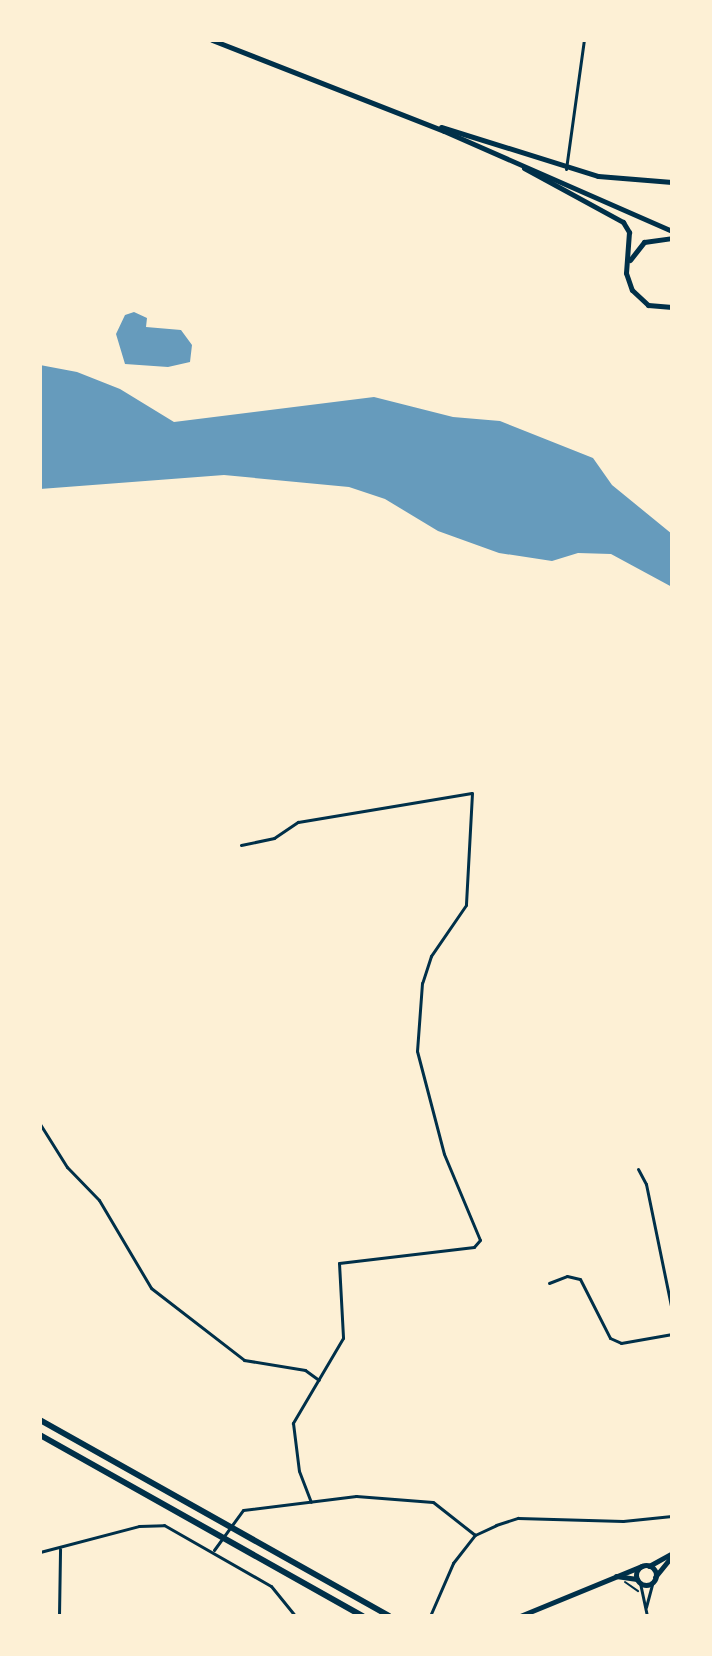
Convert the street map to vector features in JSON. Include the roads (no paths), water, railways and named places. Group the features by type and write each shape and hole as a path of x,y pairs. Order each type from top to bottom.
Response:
{"highway":[{"path":"40,1420 389,1616"},
{"path":"40,1435 363,1616"}],"main road":[{"path":"212,40 513,160 672,231"},
{"path":"424,124 566,169 630,181 672,182"},
{"path":"513,160 623,222 629,232 628,281 639,298 672,307"},
{"path":"627,265 644,242 672,238"},
{"path":"520,1616 672,1555"},
{"path":"654,1580 672,1555"},
{"path":"645,1566 654,1580"},
{"path":"638,1581 645,1566"},
{"path":"618,1578 654,1580"}],"street":[{"path":"566,169 584,40"},
{"path":"241,845 274,838 298,822 472,793 466,905 431,956 422,983 417,1051 444,1154 480,1240 468,1248 339,1263 343,1338 293,1423 299,1471 311,1502"},
{"path":"40,1124 67,1167 99,1200 151,1288 244,1360 305,1370 319,1380"},
{"path":"638,1169 646,1184 672,1311"},
{"path":"549,1283 567,1276 580,1279 610,1338 621,1343 672,1334"},
{"path":"214,1550 243,1510 356,1496 424,1499 475,1535"},
{"path":"430,1616 453,1563 475,1535 518,1518 623,1521 672,1516"},
{"path":"40,1552 151,1524 176,1529 284,1596 295,1616"},
{"path":"59,1616 60,1549"},
{"path":"646,1613 654,1580"},
{"path":"638,1581 646,1613"}],"water":[{"path":"134,312 147,318 146,327 181,330 192,345 190,362 168,367 125,364 116,334 125,315"},
{"path":"40,365 77,372 120,389 174,422 374,397 453,417 500,421 593,458 612,485 672,534 672,587 611,554 578,553 552,561 499,553 438,531 385,499 349,487 224,475 40,489"}]}
